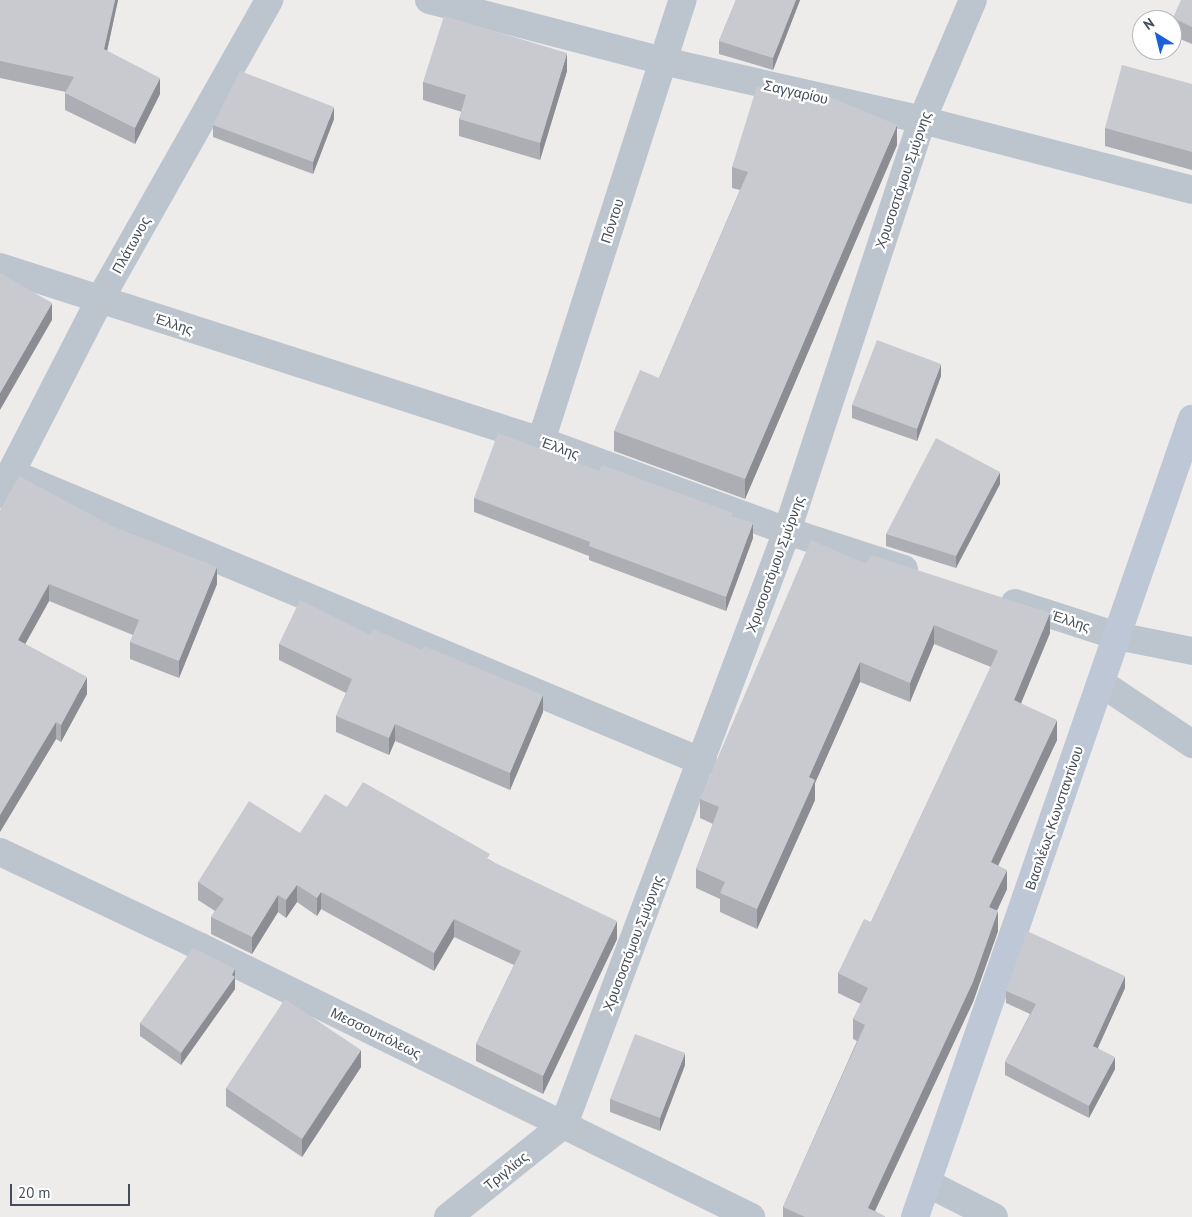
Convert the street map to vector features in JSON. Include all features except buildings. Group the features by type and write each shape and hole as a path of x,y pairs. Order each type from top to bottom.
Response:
{"street":[{"name":"Πλάτωνος","path":"6,483 99,301 269,0"},
{"name":"Σαγγαρίου","path":"428,0 663,62 922,120 1192,190"},
{"name":"Πόντου","path":"541,441 683,0"},
{"name":"Χρυσοστόμου Σμύρνης","path":"564,1124 703,762 787,532 922,120 973,0"},
{"name":"Έλλης","path":"0,267 99,301 541,441 787,532 928,576"},
{"name":"Βασιλέως Κωνσταντίνου","path":"915,1217 1192,419"},
{"path":"6,483 703,762"},
{"name":"Έλλης","path":"994,597 1116,636 1192,651"},
{"path":"1101,683 1192,744"},
{"name":"Μεσσουπόλεως","path":"0,852 564,1124 751,1217"},
{"name":"Τριγλίας","path":"448,1217 564,1124"},
{"path":"927,1183 994,1217"}]}
